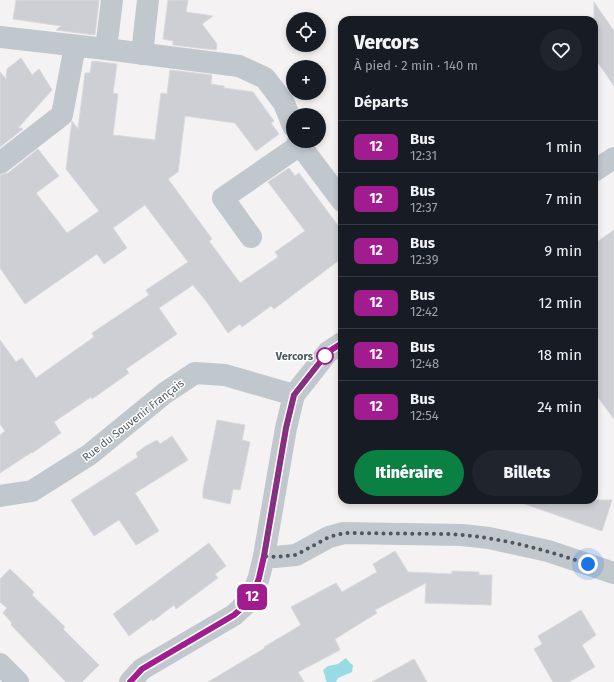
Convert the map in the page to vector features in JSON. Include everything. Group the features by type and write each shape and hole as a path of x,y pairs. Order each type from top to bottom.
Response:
{"street":[{"path":"106,49 112,0"},
{"path":"142,54 148,0"},
{"path":"0,37 239,66 265,78 284,103 286,108"},
{"path":"0,163 62,115 75,46"},
{"path":"251,237 223,198 286,146"},
{"path":"305,148 338,195"},
{"path":"598,168 614,158"},
{"path":"130,682 142,669 234,615 251,600 259,578 264,556 286,428 294,395 328,352 338,346"},
{"name":"Rue du Souvenir Français","path":"0,496 32,491 83,459 165,393 195,373 225,375 294,395"},
{"path":"264,556 275,557 296,555 329,537 344,533 462,535 490,538 548,551 614,573"},
{"path":"0,664 18,682"}],"water":[{"path":"346,658 353,665 352,672 338,678 336,682 327,682 323,670 328,666 338,664"}],"building":[{"path":"16,0 99,0 95,35 56,30 61,26 13,19"},
{"path":"168,0 188,0 186,12 213,16 202,24 217,44 216,50 173,45 173,41 163,39"},
{"path":"594,2 614,31 614,86 598,63 598,16 594,16"},
{"path":"21,58 32,75 39,69 52,90 18,128 23,129 0,147 0,72 6,79 7,69"},
{"path":"92,61 117,64 113,93 118,94 113,135 155,140 161,93 167,94 170,70 212,75 211,84 224,86 224,88 253,92 274,121 271,123 279,134 256,151 235,123 185,116 178,172 168,179 212,239 209,241 240,283 278,257 275,252 305,231 268,182 289,168 295,176 299,173 338,226 338,261 274,309 271,306 242,327 240,324 228,333 193,285 159,308 177,334 126,369 129,373 92,399 91,397 54,422 61,433 0,473 0,435 5,431 0,424 0,340 16,362 22,358 36,378 94,337 92,333 149,295 146,290 188,262 145,205 113,228 127,248 104,264 97,254 25,304 0,268 0,175 8,173 38,149 59,176 36,193 67,233 99,211 66,169 72,121 78,129 85,73 90,73"},
{"path":"614,230 614,419 598,397 598,241"},
{"path":"217,420 245,425 242,440 250,442 240,490 233,489 230,504 203,498 203,490"},
{"path":"172,436 188,460 135,493 159,531 136,545 119,520 94,536 71,500 138,457 136,453 146,446 157,440 160,444"},
{"path":"598,500 612,500 602,531 525,504 598,504"},
{"path":"209,543 226,566 215,574 218,578 176,609 174,605 153,621 152,619 129,636 113,614"},
{"path":"395,551 408,572 452,574 452,571 479,572 479,575 492,575 491,605 425,603 426,583 375,610 377,613 335,639 340,650 298,672 304,682 208,682 301,625 291,607 336,583 342,592 377,572 373,564"},
{"path":"10,569 34,592 32,595 65,627 63,629 99,665 82,682 66,682 11,625 12,623 3,613 7,608 0,602 0,579"},
{"path":"581,610 596,635 582,645 595,667 569,682 553,682 534,649 542,644 538,636"},
{"path":"414,659 427,682 372,682"}],"bus line":[{"name":"12","path":"130,682 142,669 234,615 251,600 259,578 264,556 286,428 294,395 328,352 338,346"}],"place":[{"name":"Vercors","path":"325,356"}],"route":[{"path":"325,356 294,395 286,428 264,556 275,557 296,555 329,537 344,533 447,534 490,538 548,551 588,564"}]}
